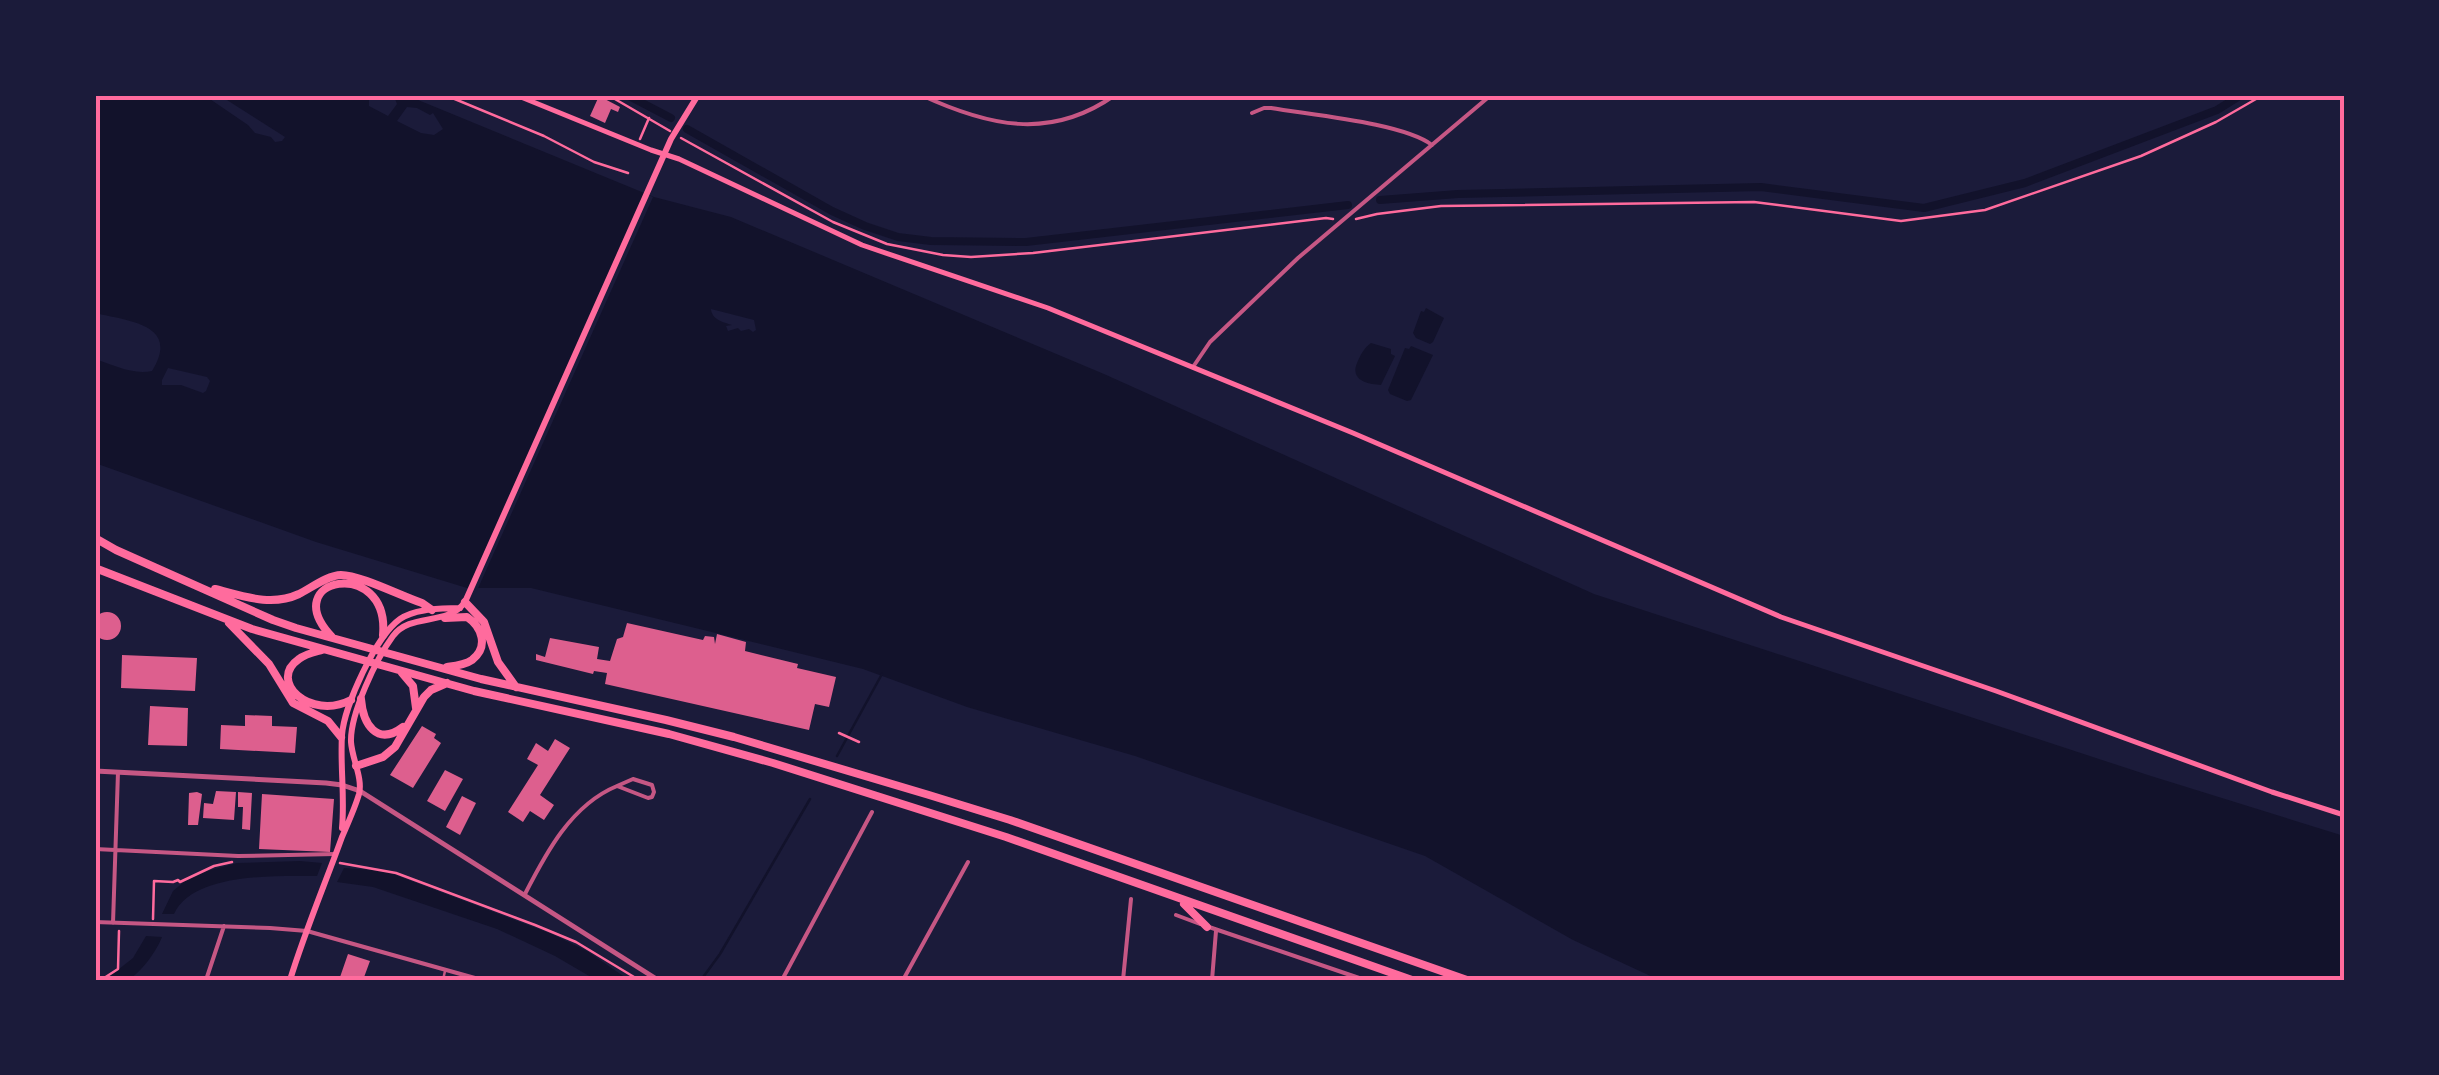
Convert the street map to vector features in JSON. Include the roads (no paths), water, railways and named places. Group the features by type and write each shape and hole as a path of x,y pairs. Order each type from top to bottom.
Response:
{"highway":[{"path":"95,538 273,620 442,668 734,737 929,794 1467,980"},
{"path":"95,568 226,620 324,650 773,763 1006,837 1412,980"},
{"path":"198,586 277,600 333,576 347,575 432,610"},
{"path":"332,637 318,621 315,608 325,589 342,582 362,589 379,604 385,637"},
{"path":"465,602 484,622 498,662 516,686"},
{"path":"442,668 467,663 482,645 480,628 471,618 446,618"},
{"path":"226,620 260,653 294,704 328,720 342,737"},
{"path":"324,650 294,663 290,676 293,692 303,700 323,706 340,706 356,699 374,731 392,733 406,724"},
{"path":"398,670 413,686 416,708"},
{"path":"356,766 389,753 431,690 447,684"},
{"path":"1177,898 1211,929"}],"main road":[{"path":"516,95 704,170 862,245 1013,295 1353,433 1781,617 2344,815"},
{"path":"385,637 409,624 446,618 465,602 671,138 698,95"},
{"path":"341,840 342,737 385,637 404,617 465,602"},
{"path":"290,980 360,791 351,740 356,699"}],"street":[{"path":"921,95 984,120 1030,125 1077,116 1115,95"},
{"path":"1193,367 1210,342 1271,283 1491,95"},
{"path":"1252,113 1271,108 1342,120 1408,132 1432,144"},
{"path":"95,771 342,785 360,791 658,980"},
{"path":"112,923 118,772"},
{"path":"525,894 564,827 605,791 633,779 650,784 654,792 648,798 617,786"},
{"path":"782,980 872,812"},
{"path":"95,849 252,856 336,854"},
{"path":"903,980 968,862"},
{"path":"1123,980 1132,899"},
{"path":"1176,916 1365,980"},
{"path":"95,922 307,931 482,980"},
{"path":"206,980 224,926"},
{"path":"1211,929 1212,980"},
{"path":"1338,978 1341,972"}],"lane":[{"path":"443,980 446,970"}],"waterway":[{"path":"627,95 671,118"},
{"path":"1380,200 1458,194 1761,187 1924,208 2025,183 2217,110 2241,95"},
{"path":"687,129 832,211 898,237 931,241 1026,242 1348,205"},
{"path":"837,756 882,674"},
{"path":"701,980 810,799"}]}
